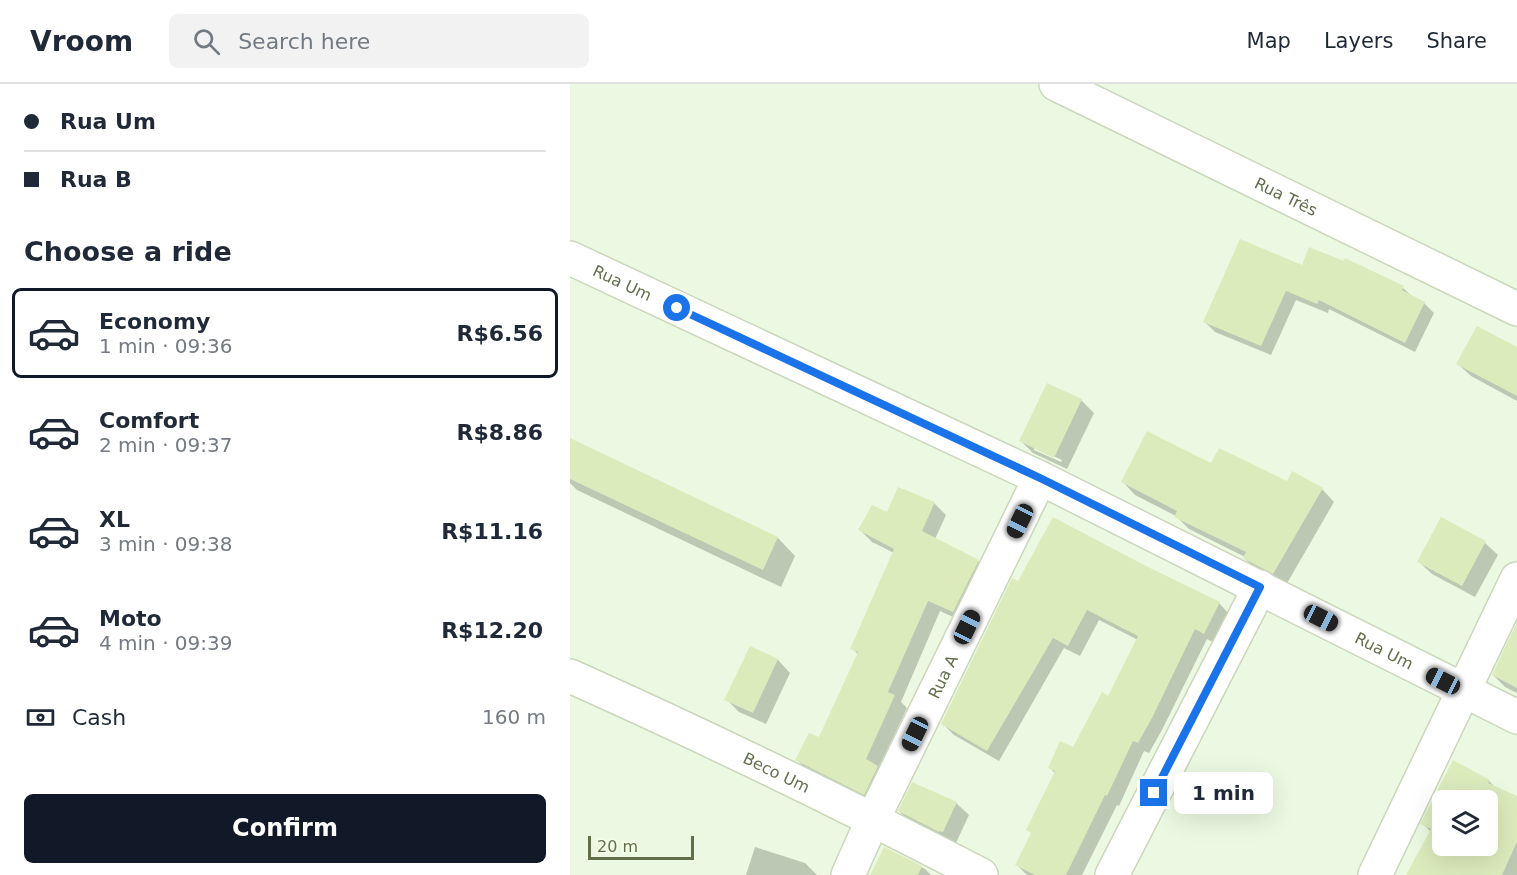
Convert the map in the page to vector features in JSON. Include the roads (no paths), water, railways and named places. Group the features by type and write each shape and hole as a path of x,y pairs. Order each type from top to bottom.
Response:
{"street":[{"name":"Rua Três","path":"1056,84 1517,309"},
{"name":"Rua Um","path":"570,258 1040,478 1517,717"},
{"name":"Rua A","path":"848,875 873,819 1040,478"},
{"path":"1375,875 1517,579"},
{"path":"1112,875 1260,587"},
{"name":"Beco Um","path":"570,676 873,819 981,875"}]}
